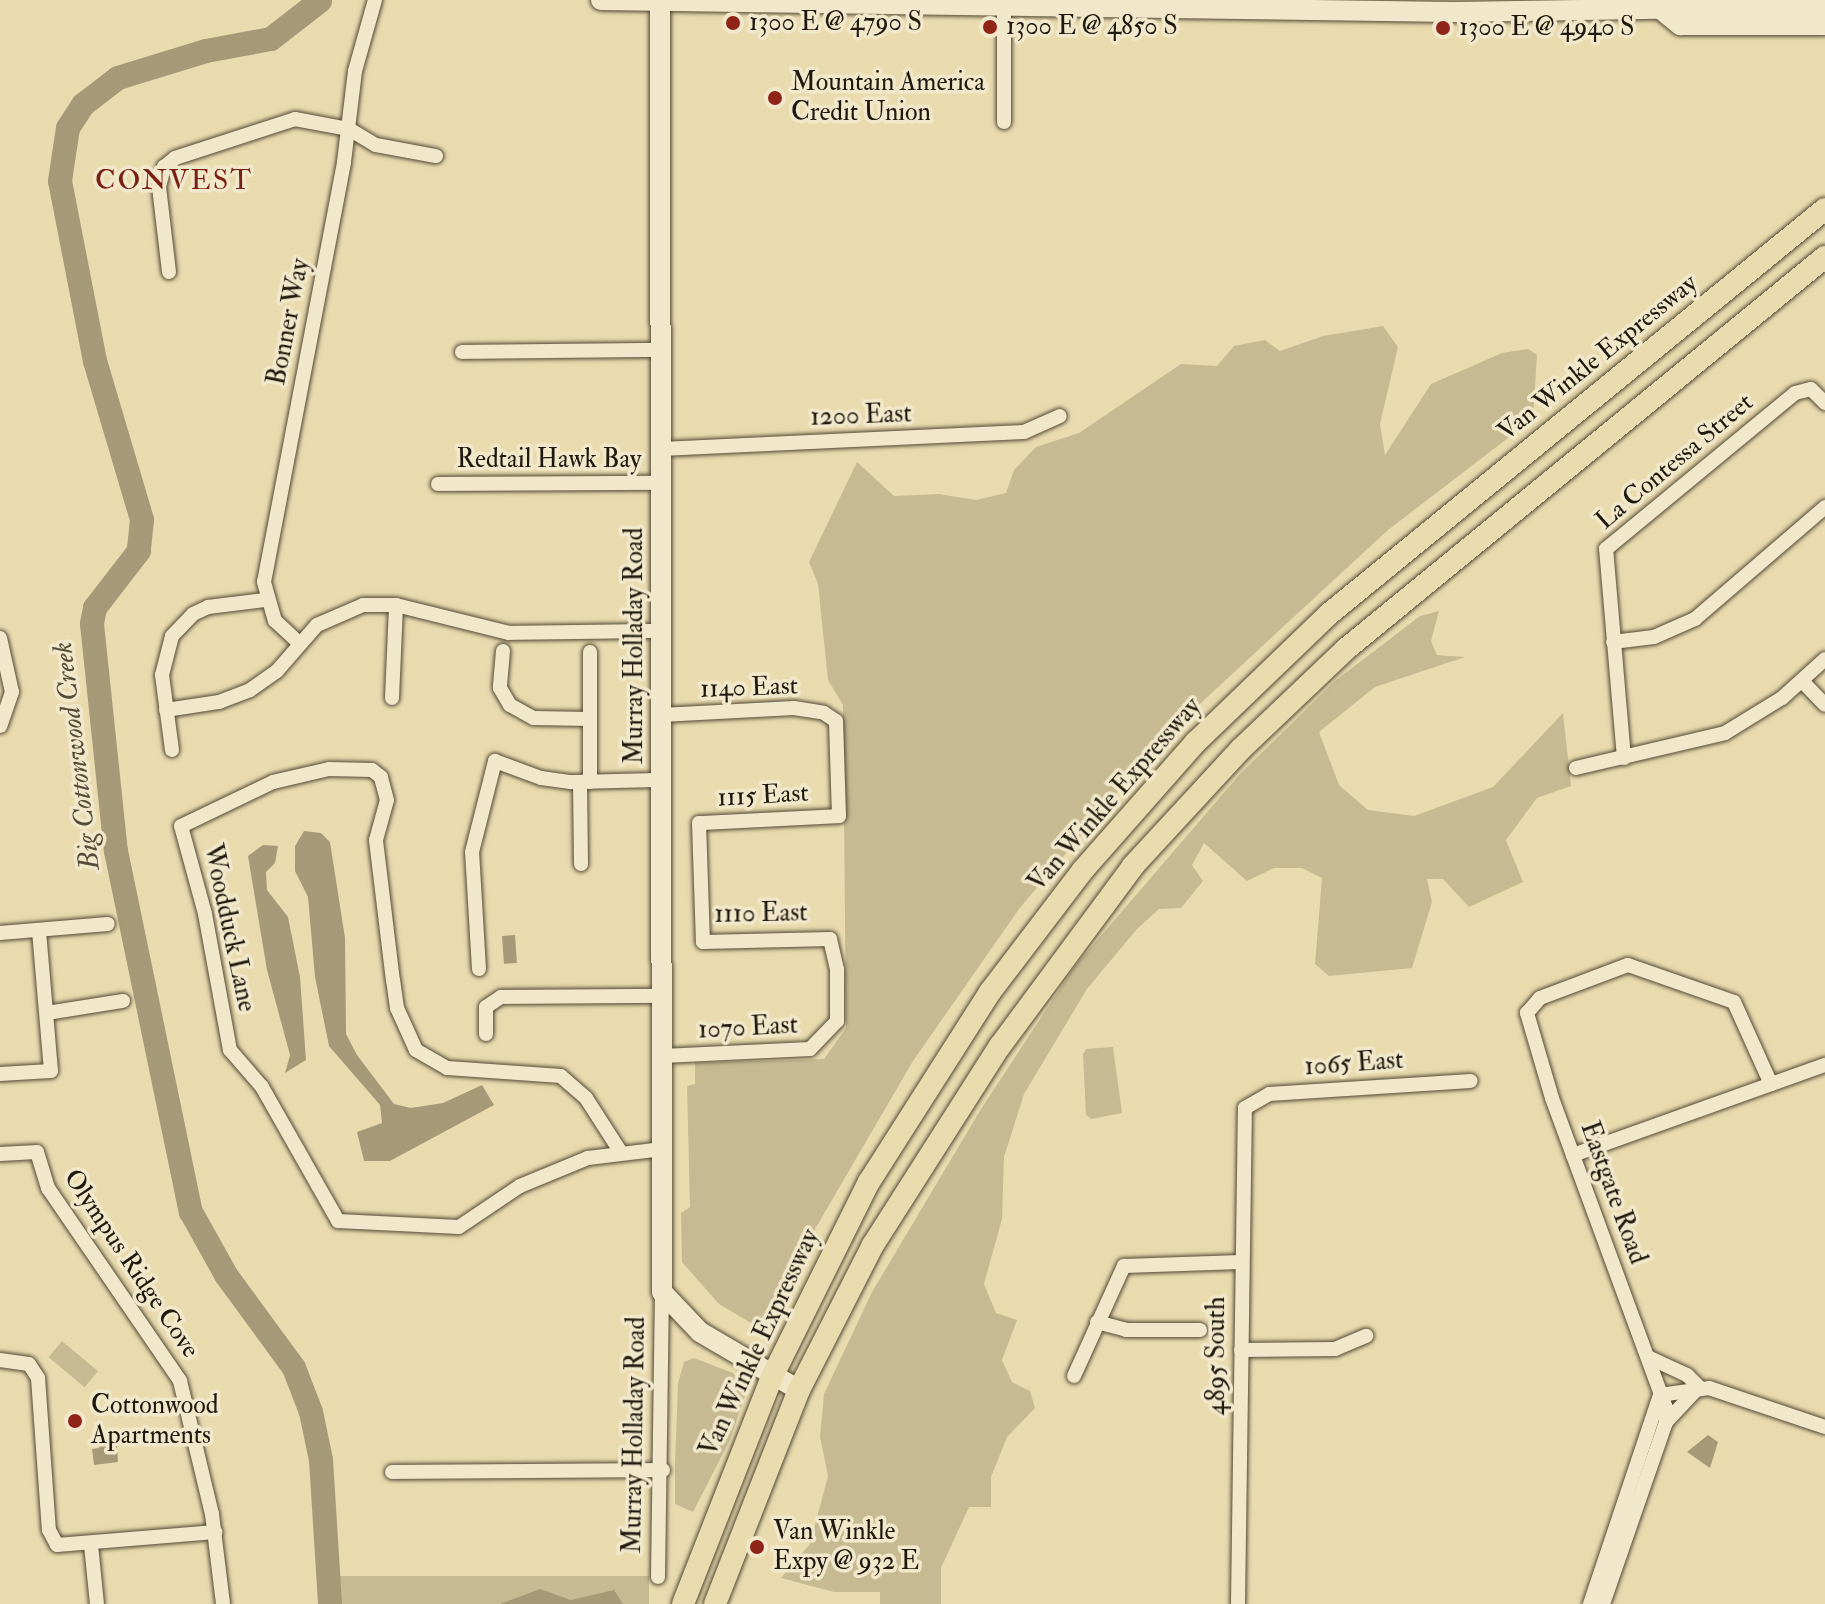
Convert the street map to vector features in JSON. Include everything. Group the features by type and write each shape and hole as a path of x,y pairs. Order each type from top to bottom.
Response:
{"main road":[{"path":"601,0 1319,5 1664,12 1680,6 1825,6"},
{"name":"Murray Holladay Road","path":"660,1 662,1292 700,1332 772,1377 799,1390"},
{"path":"1664,12 1680,25 1825,25"},
{"name":"Van Winkle Expressway","path":"683,1604 772,1377 869,1182 957,1041 1048,913 1156,785 1238,699 1375,575 1825,209"},
{"path":"715,1604 799,1390 873,1245 957,1109 1043,986 1188,804 1346,649 1825,257"}],"street":[{"name":"Bonner Way","path":"265,600 268,554 349,129 355,71 375,0"},
{"path":"1004,5 1004,122"},
{"path":"169,272 159,187 164,167 286,119 349,129 376,145 436,156"},
{"path":"462,352 661,350"},
{"name":"La Contessa Street","path":"1624,758 1605,560 1609,544 1795,393 1811,389 1825,403"},
{"name":"1200 East","path":"661,449 1024,432 1060,416"},
{"name":"Redtail Hawk Bay","path":"438,484 661,483"},
{"path":"1613,642 1654,637 1695,619 1825,507"},
{"path":"172,750 162,663 181,624 208,607 265,600 275,621 299,643"},
{"path":"166,710 219,702 250,690 277,671 299,643 339,613 363,605 396,605 509,633 661,631"},
{"path":"392,698 396,605"},
{"path":"0,726 12,692 1,640"},
{"path":"503,651 500,688 510,705 533,718 590,719"},
{"path":"581,864 590,719 590,652"},
{"path":"1576,768 1725,733 1802,681 1825,659"},
{"path":"1802,681 1825,705"},
{"name":"1140 East","path":"661,715 794,708 824,713 836,721 839,816"},
{"path":"479,969 472,852 495,761 541,778 585,782 661,780"},
{"name":"Woodduck Lane","path":"329,769 372,770 381,777 387,800 376,840 397,1008 416,1050 447,1068 561,1076 586,1098 620,1151 520,1186 459,1227 338,1221 262,1087 230,1050 205,914 181,826 273,782 329,769"},
{"name":"1115 East","path":"700,880 699,823 839,816"},
{"name":"1110 East","path":"700,880 703,942 830,939"},
{"path":"0,933 108,924"},
{"path":"0,1074 51,1071 39,932"},
{"name":"1070 East","path":"662,1056 810,1049 821,1042 837,1021 837,969 830,939"},
{"name":"Eastgate Road","path":"1666,1422 1648,1357 1528,1025 1529,1008 1540,998 1628,965 1658,974 1734,1002 1771,1084"},
{"path":"486,1034 486,1007 501,997 662,996"},
{"path":"47,1013 123,1001"},
{"path":"1573,1155 1825,1065"},
{"name":"1065 East","path":"1245,1108 1269,1094 1471,1081"},
{"name":"4895 South","path":"1238,1604 1245,1108"},
{"path":"620,1151 662,1149"},
{"name":"Olympus Ridge Cove","path":"0,1154 37,1152 48,1188 180,1381 215,1532 223,1604"},
{"path":"1074,1376 1118,1273 1127,1264 1241,1262"},
{"name":"Murray Holladay Road","path":"658,1577 663,1470 662,1292"},
{"path":"1097,1322 1126,1330 1200,1330"},
{"path":"1241,1350 1335,1349 1366,1336"},
{"path":"1648,1357 1699,1387 1825,1427"},
{"path":"0,1360 29,1364 38,1378 52,1538 67,1547 215,1532"},
{"path":"1590,1604 1660,1395 1699,1387"},
{"path":"1603,1604 1666,1422 1699,1387"},
{"path":"392,1472 663,1470"},
{"path":"91,1545 97,1604"}],"shaded area":[{"path":"1383,326 1398,347 1380,424 1385,455 1431,384 1502,353 1528,349 1537,355 1533,419 1388,530 1162,739 1019,909 913,1061 758,1327 719,1304 682,1262 681,1213 690,1207 687,1086 695,1084 695,1063 824,1059 846,1028 843,705 828,680 818,584 809,562 857,462 894,496 939,494 976,500 1006,493 1014,470 1036,447 1079,433 1181,364 1217,366 1234,346 1265,340 1280,351 1323,336"},
{"path":"1439,611 1431,641 1437,655 1465,657 1375,687 1319,732 1339,785 1368,810 1414,816 1493,787 1563,713 1571,786 1537,798 1506,840 1523,882 1469,907 1443,879 1427,879 1432,902 1412,968 1329,976 1315,964 1322,878 1302,868 1274,868 1247,881 1204,843 1192,865 1203,881 1181,908 1159,909 1137,929 1087,989 1024,1094 1004,1157 1002,1219 984,1284 996,1313 1017,1320 1002,1360 1012,1382 1030,1391 1035,1408 1007,1437 991,1477 991,1507 969,1507 941,1568 941,1604 880,1604 880,1592 834,1592 781,1578 810,1544 828,1476 820,1437 824,1394 872,1292 981,1109 1075,966 1240,774 1335,681 1420,616"},
{"path":"304,831 321,833 330,842 345,938 346,1034 357,1055 394,1104 411,1108 443,1103 482,1085 494,1105 390,1161 364,1161 357,1132 382,1123 380,1105 329,1046 315,977 308,897 295,871 295,846"},
{"path":"263,845 278,846 275,863 266,872 267,890 288,917 300,977 306,1060 285,1073 290,1055 267,970 248,856"},
{"path":"515,935 517,963 504,964 502,936"},
{"path":"1113,1047 1122,1113 1091,1119 1086,1115 1083,1054 1086,1049"},
{"path":"62,1341 98,1371 85,1387 49,1357"},
{"path":"694,1358 733,1373 747,1390 730,1440 693,1512 675,1504 675,1464 678,1383 684,1362"},
{"path":"1708,1435 1718,1442 1710,1468 1687,1452"},
{"path":"109,1439 110,1447 117,1446 118,1462 94,1465 92,1449 99,1448 98,1440"},
{"path":"329,1576 649,1576 649,1604 329,1604"},
{"path":"540,1589 571,1600 614,1590 623,1604 500,1604"}],"waterway":[{"name":"Big Cottonwood Creek","path":"320,1 271,39 206,51 118,78 83,105 68,128 60,181 95,361 142,520 139,551 95,608 92,624 116,851 191,1212 226,1275 294,1368 311,1412 321,1460 330,1604"}],"place":[{"name":"1300 E @ 4790 S","path":"733,23"},
{"name":"1300 E @ 4850 S","path":"990,27"},
{"name":"1300 E @ 4940 S","path":"1443,28"},
{"name":"Mountain America Credit Union","path":"775,98"},
{"name":"Cottonwood Apartments","path":"75,1421"},
{"name":"Van Winkle Expy @ 932 E","path":"757,1547"}],"district":[{"name":"CONVEST","path":"174,181"}]}
